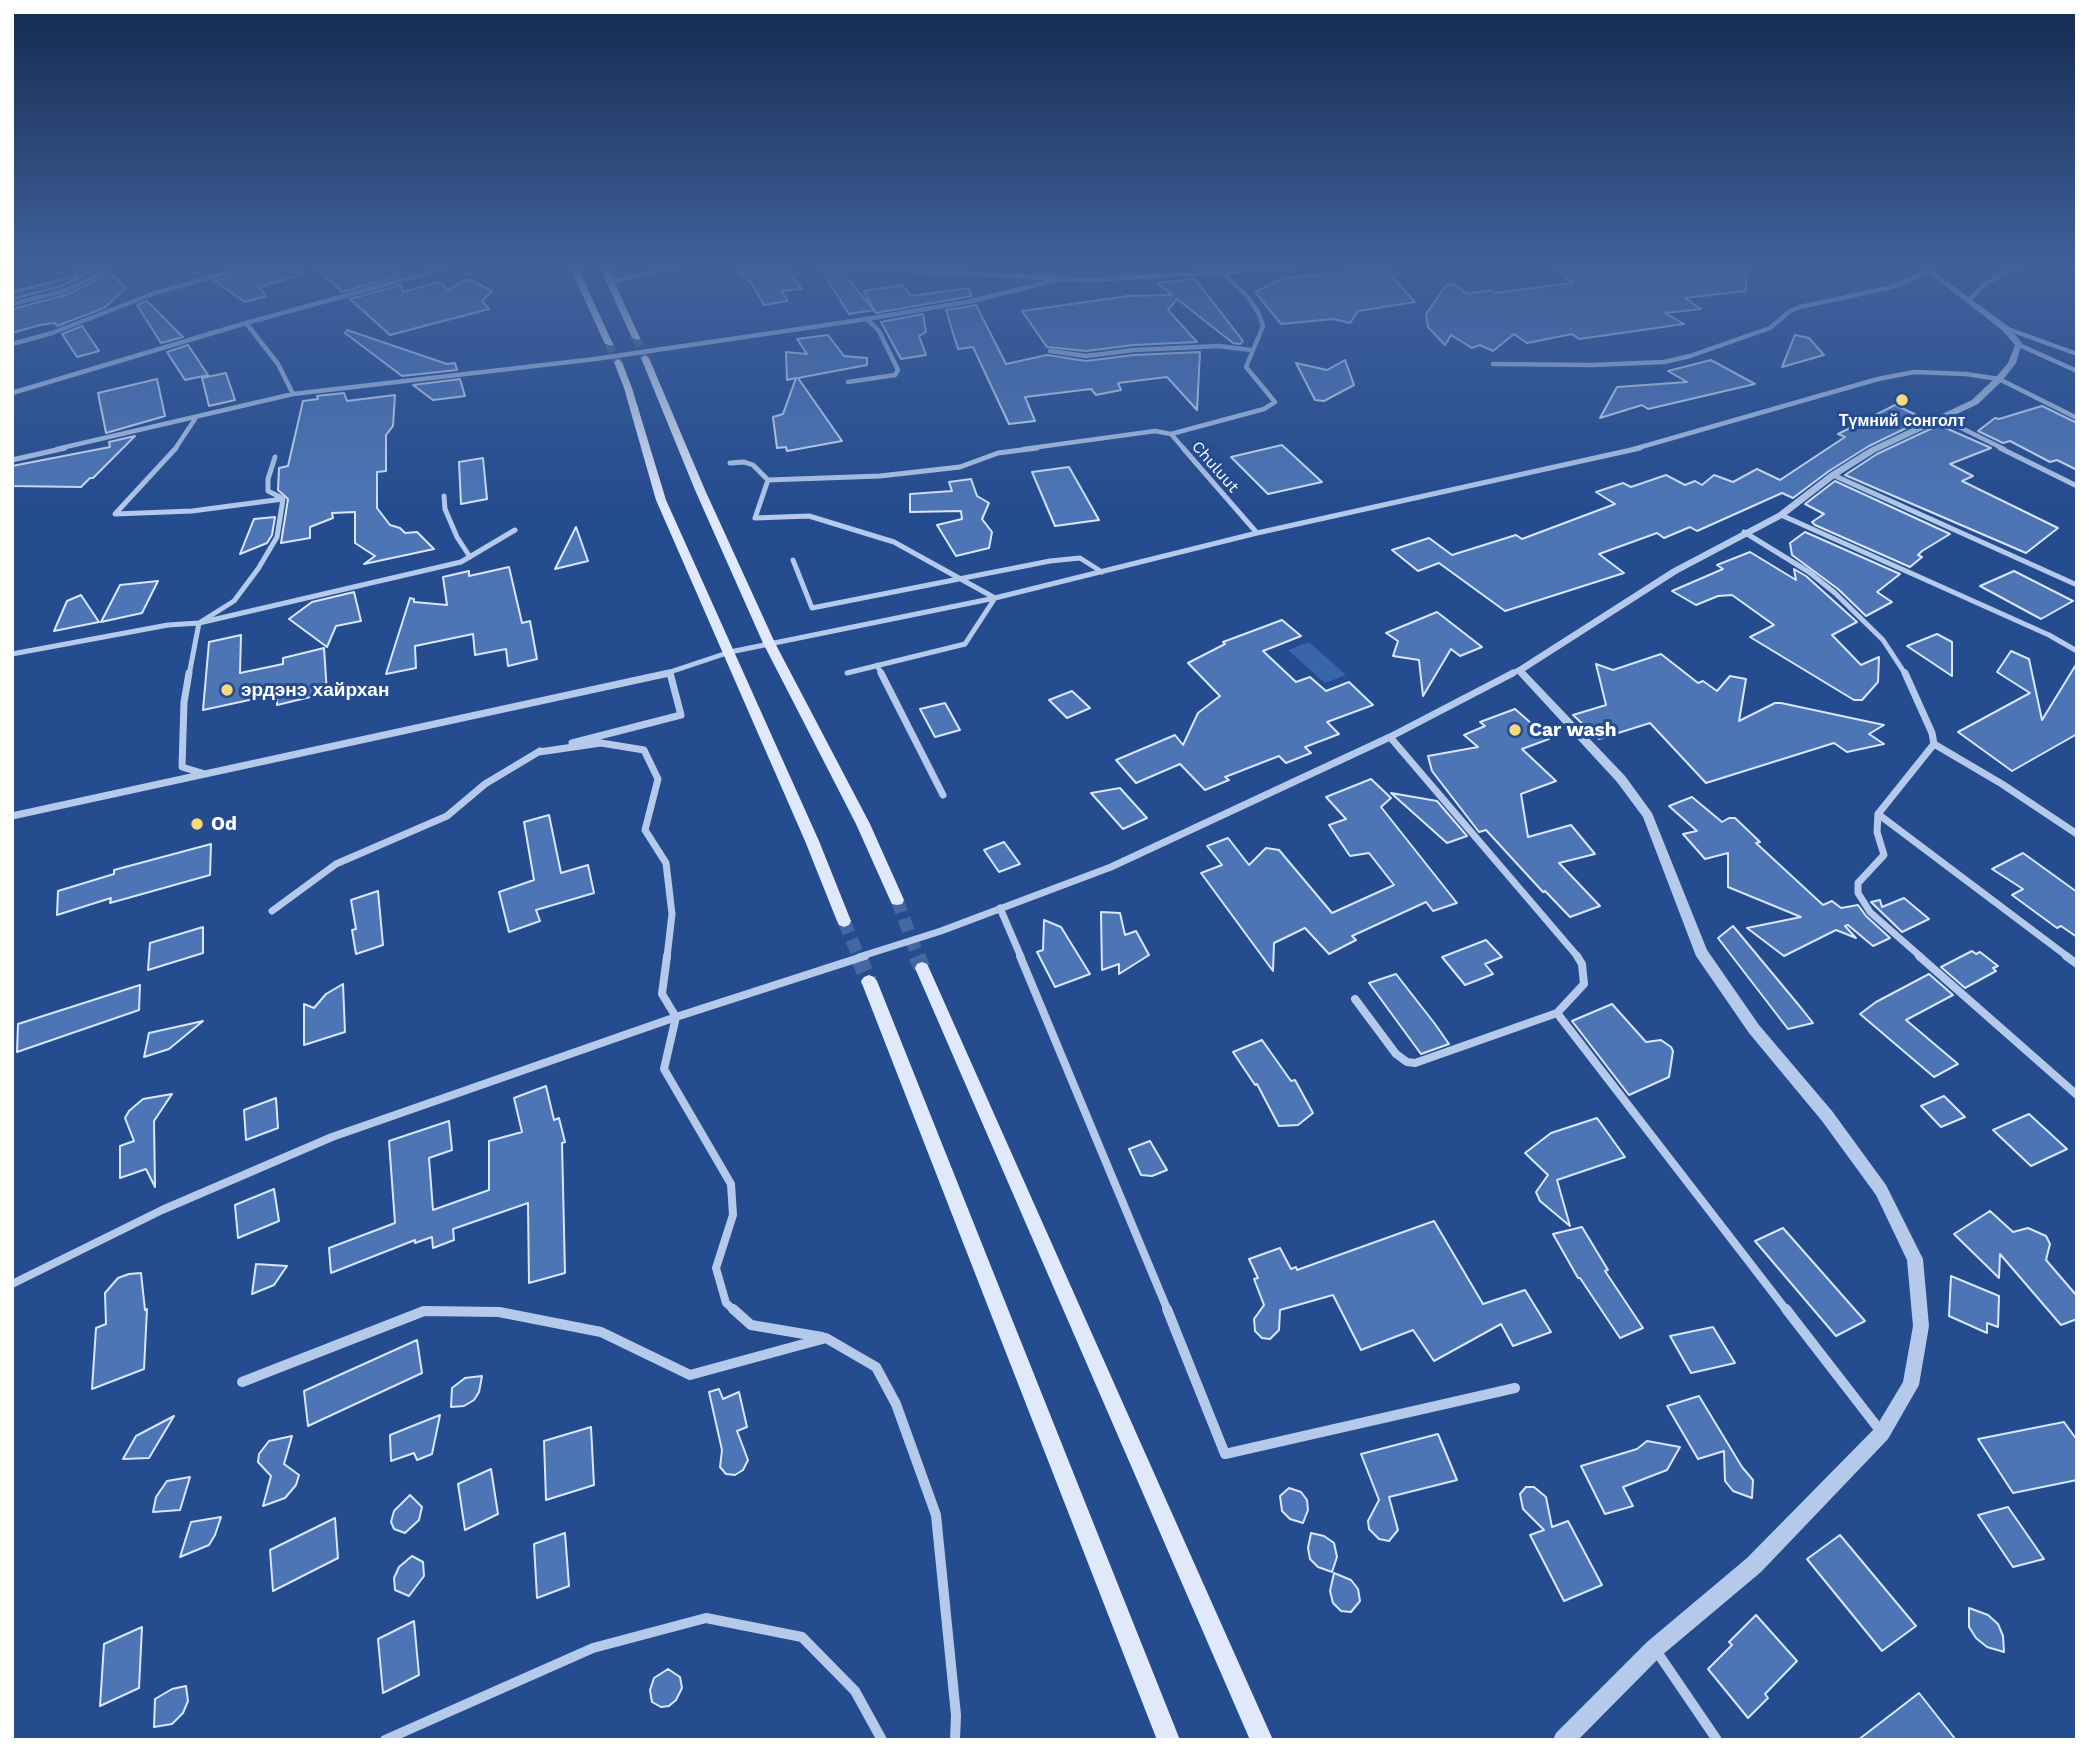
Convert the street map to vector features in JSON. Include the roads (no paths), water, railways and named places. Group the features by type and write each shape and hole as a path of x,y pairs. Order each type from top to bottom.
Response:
{"main road":[{"path":"645,358 700,491 769,643 863,824 897,900"},
{"path":"618,362 661,500 730,652 844,921"},
{"path":"922,968 1262,1740"},
{"path":"869,981 1169,1740"}],"street":[{"path":"12,393 157,350"},
{"path":"267,350 278,364 293,394"},
{"path":"12,460 293,394 658,350"},
{"path":"848,382 895,375 898,370 888,350"},
{"path":"1050,351 1086,356 1139,350"},
{"name":"Chuluut","path":"1251,350 1246,367 1275,402 1264,408 1171,434 1257,533"},
{"path":"1493,364 1634,365 1677,359 1705,350"},
{"path":"12,1284 162,1210 332,1137 676,1017 941,931 1111,867 1390,737 1519,670 1675,571 1780,514 1833,475 1893,440 1975,402 2012,363 2017,350"},
{"path":"2030,350 2077,371"},
{"path":"12,817 209,775 357,738 576,695 670,673 730,652 995,598 1257,533 1632,450 1878,379 1914,372 1999,379 2077,418"},
{"path":"195,419 170,456 115,514 192,511 282,499"},
{"path":"1943,419 2077,486"},
{"path":"730,463 744,462 753,465 768,480 907,473 960,467 998,453 1155,431 1171,434"},
{"path":"275,457 268,480 268,491 282,499"},
{"path":"1833,475 2077,585"},
{"path":"768,480 755,518 809,516 894,542 995,598"},
{"path":"444,496 445,509 457,537 470,557"},
{"path":"209,775 182,767 184,702 199,623 234,601 258,569 277,537 282,499"},
{"path":"1780,514 2049,635 2077,651"},
{"path":"12,654 168,625 199,623 413,574 461,562 515,530"},
{"path":"1744,532 1809,572 1835,593 1883,640 1911,682 1934,744 2002,784 2077,834"},
{"path":"793,560 812,608 1050,561 1080,558 1102,572"},
{"path":"847,673 965,644 995,598"},
{"path":"877,665 943,795"},
{"path":"1519,670 1622,779 1648,816 1701,952 1754,1029 1827,1116 1881,1190 1915,1259 1921,1326 1911,1385 1882,1433 1754,1565 1654,1649 1563,1740"},
{"path":"272,911 336,864 447,816 485,784 539,752 681,715 670,673"},
{"path":"1355,999 1396,1054 1407,1062 1415,1063 1557,1013 1584,984 1582,964 1570,945 1390,737"},
{"path":"539,752 601,743 644,750 658,779 645,830 666,863 672,914 663,966 662,994 676,1017 664,1069 731,1184 733,1215 716,1268 726,1303 751,1325 826,1338 876,1367 896,1404 936,1515 956,1715 955,1740"},
{"path":"1934,744 1878,814 1877,832 1884,855 1858,883 1858,893 1870,912 2077,1095"},
{"path":"1878,814 2077,964"},
{"path":"1000,908 1105,1155 1225,1454 1515,1388"},
{"path":"1557,1013 1882,1433"},
{"path":"242,1382 424,1311 499,1312 601,1332 690,1375 826,1338"},
{"path":"385,1740 593,1648 706,1618 802,1637 855,1691 882,1740"},
{"path":"1654,1649 1717,1740"}],"tunnel":[{"path":"612,350 618,362"},
{"path":"641,350 645,358"},
{"path":"897,900 918,957"},
{"path":"844,921 859,957"},
{"path":"858,956 869,981"},
{"path":"917,956 922,968"}],"place":[{"name":"Түмний сонголт","path":"1902,400"},
{"name":"эрдэнэ хайрхан","path":"227,690"},
{"name":"Car wash","path":"1515,730"},
{"name":"Od","path":"197,824"}]}
